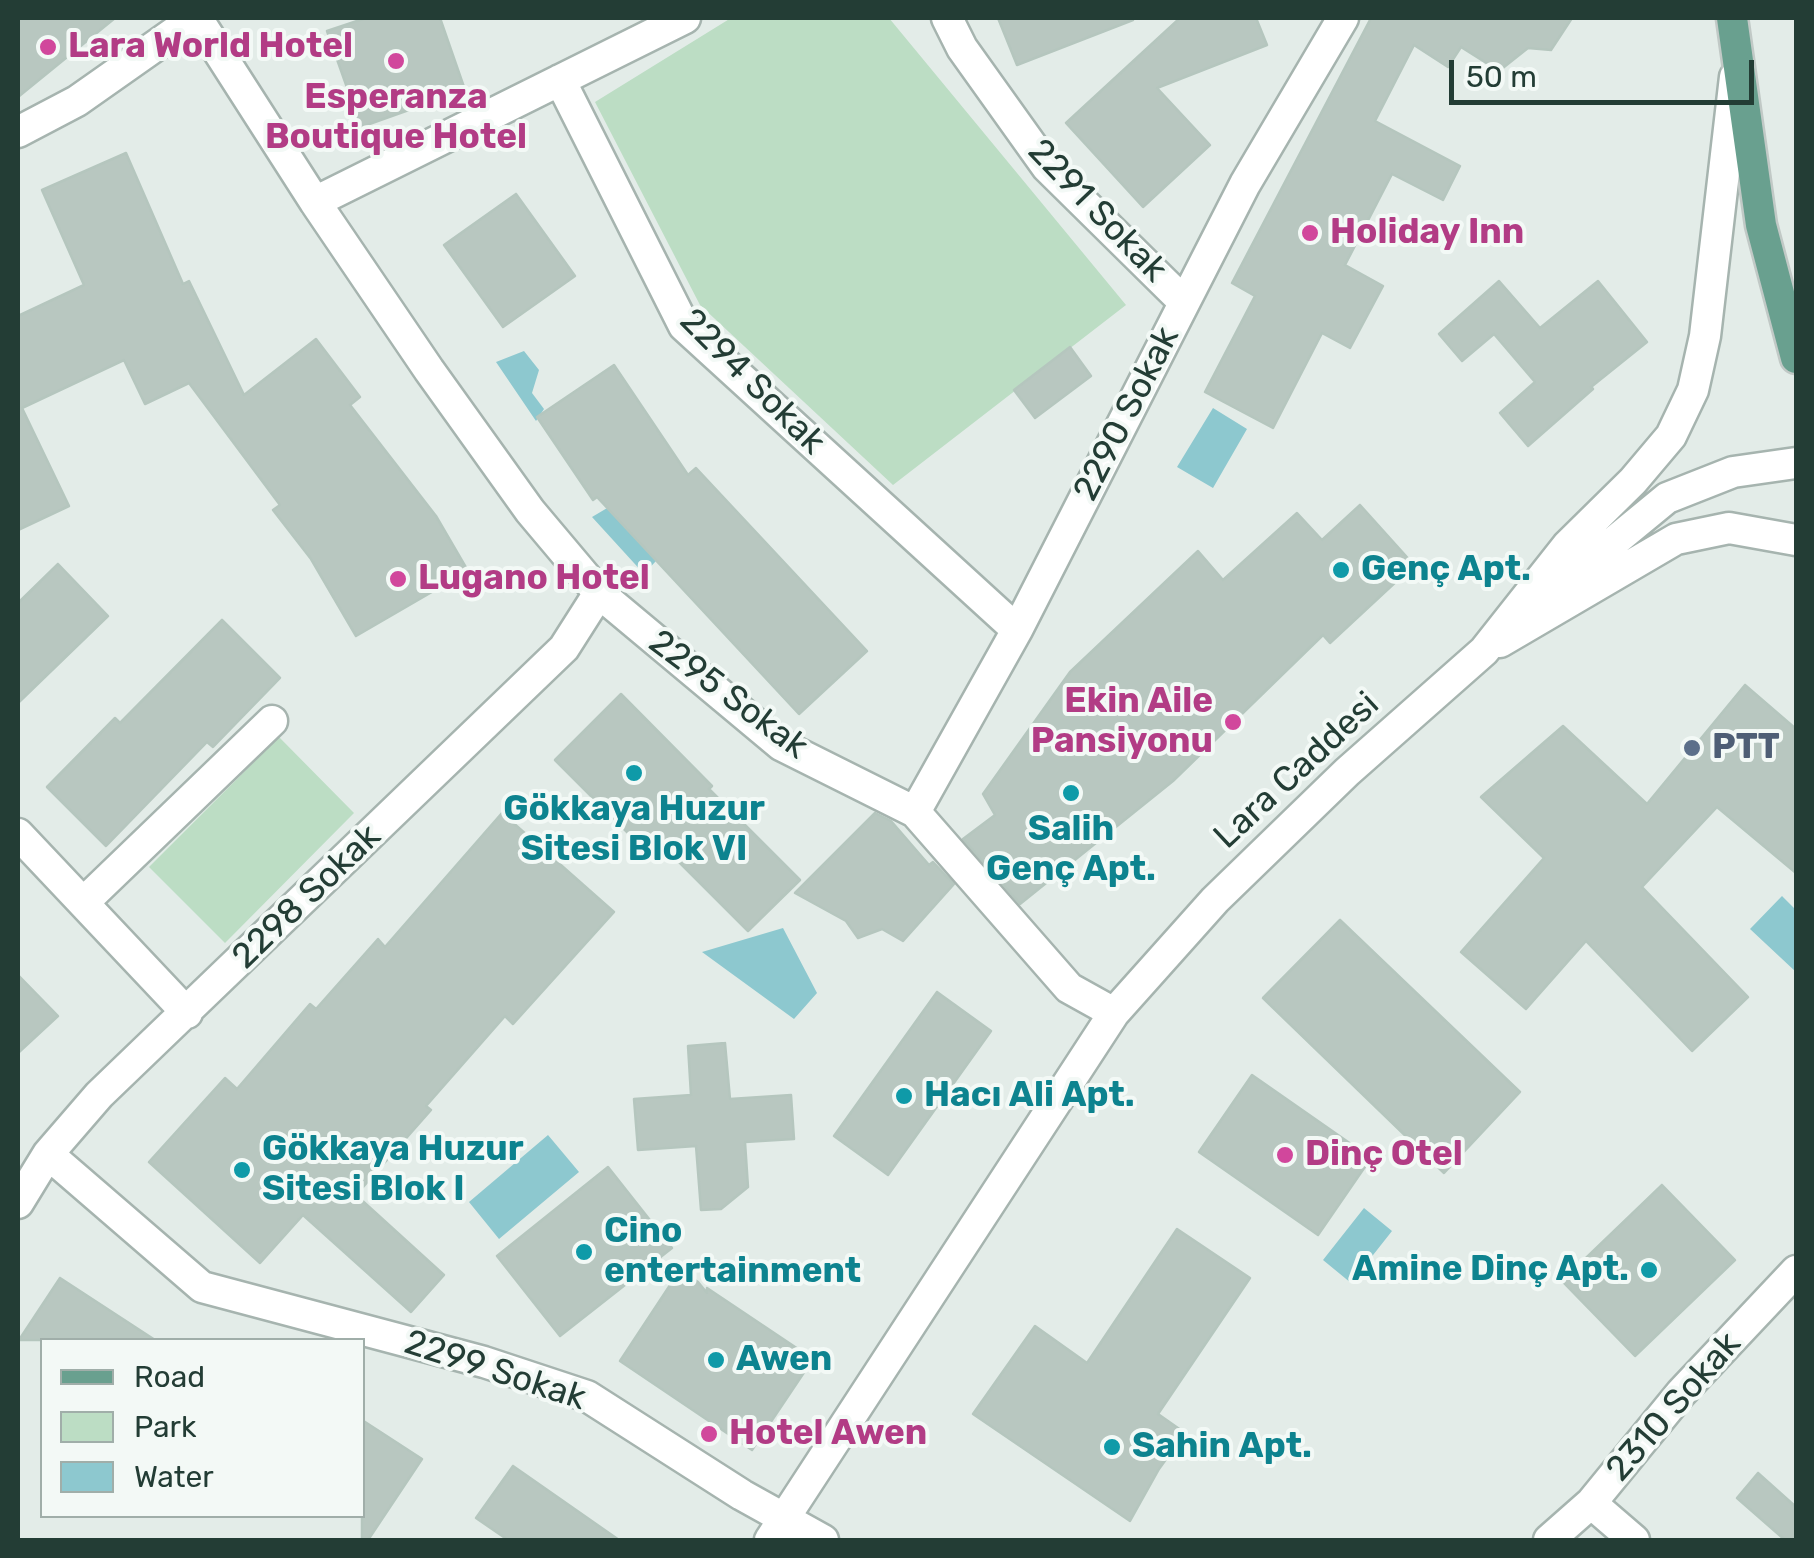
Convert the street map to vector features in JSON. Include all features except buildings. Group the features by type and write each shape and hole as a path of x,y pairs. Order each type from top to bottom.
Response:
{"main road":[{"name":"Lara Caddesi","path":"1732,18 1736,64"},
{"path":"1736,64 1761,224 1796,358"}],"street":[{"path":"18,132 77,102 196,18"},
{"name":"2295 Sokak","path":"196,18 314,202 530,511 599,593 782,745 915,812 1069,988 1114,1014"},
{"path":"314,202 685,18"},
{"name":"2291 Sokak","path":"946,18 962,48 1047,167 1184,302"},
{"name":"2290 Sokak","path":"915,812 1016,630 1244,184 1343,18"},
{"name":"Lara Caddesi","path":"778,1529 985,1206 1114,1014 1228,887 1347,772 1484,651 1568,546 1633,481 1671,436 1692,390 1705,336 1736,64"},
{"name":"2294 Sokak","path":"560,80 684,326 1016,630"},
{"path":"1484,651 1667,498 1733,472 1796,462"},
{"path":"1484,651 1676,539 1729,528 1796,540"},
{"name":"2298 Sokak","path":"18,1203 48,1154 99,1095 564,648 599,593"},
{"path":"84,902 272,721"},
{"path":"18,834 187,1013"},
{"name":"2299 Sokak","path":"48,1154 202,1287 484,1362 587,1396 778,1529"},
{"name":"2310 Sokak","path":"1548,1540 1590,1502 1681,1393 1796,1271"},
{"path":"1590,1502 1634,1540"},
{"path":"778,1529 823,1540"}],"green space":[{"path":"731,18 889,18 1126,305 893,485 700,305 595,102"},
{"path":"279,737 354,813 225,943 149,867"}],"water":[{"path":"524,351 539,370 532,393 544,409 536,421 496,362"},
{"path":"1213,408 1247,429 1213,488 1177,467"},
{"path":"619,501 667,549 644,574 592,517"},
{"path":"1782,896 1796,910 1796,972 1750,929"},
{"path":"783,928 817,993 794,1019 702,952"},
{"path":"548,1135 579,1172 499,1239 469,1202"},
{"path":"1364,1208 1392,1231 1351,1283 1323,1260"}],"place":[{"name":"Lara World Hotel","path":"48,47"},
{"name":"Esperanza Boutique Hotel","path":"396,61"},
{"name":"Holiday Inn","path":"1310,233"},
{"name":"Genç Apt.","path":"1341,570"},
{"name":"Lugano Hotel","path":"398,579"},
{"name":"Ekin Aile Pansiyonu","path":"1233,722"},
{"name":"PTT","path":"1692,748"},
{"name":"Gökkaya Huzur Sitesi Blok VI","path":"634,773"},
{"name":"Salih Genç Apt.","path":"1071,793"},
{"name":"Hacı Ali Apt.","path":"904,1096"},
{"name":"Dinç Otel","path":"1285,1155"},
{"name":"Gökkaya Huzur Sitesi Blok I","path":"242,1170"},
{"name":"Cino entertainment","path":"584,1252"},
{"name":"Amine Dinç Apt.","path":"1649,1270"},
{"name":"Awen","path":"716,1360"},
{"name":"Hotel Awen","path":"709,1434"},
{"name":"Sahin Apt.","path":"1112,1447"}]}
